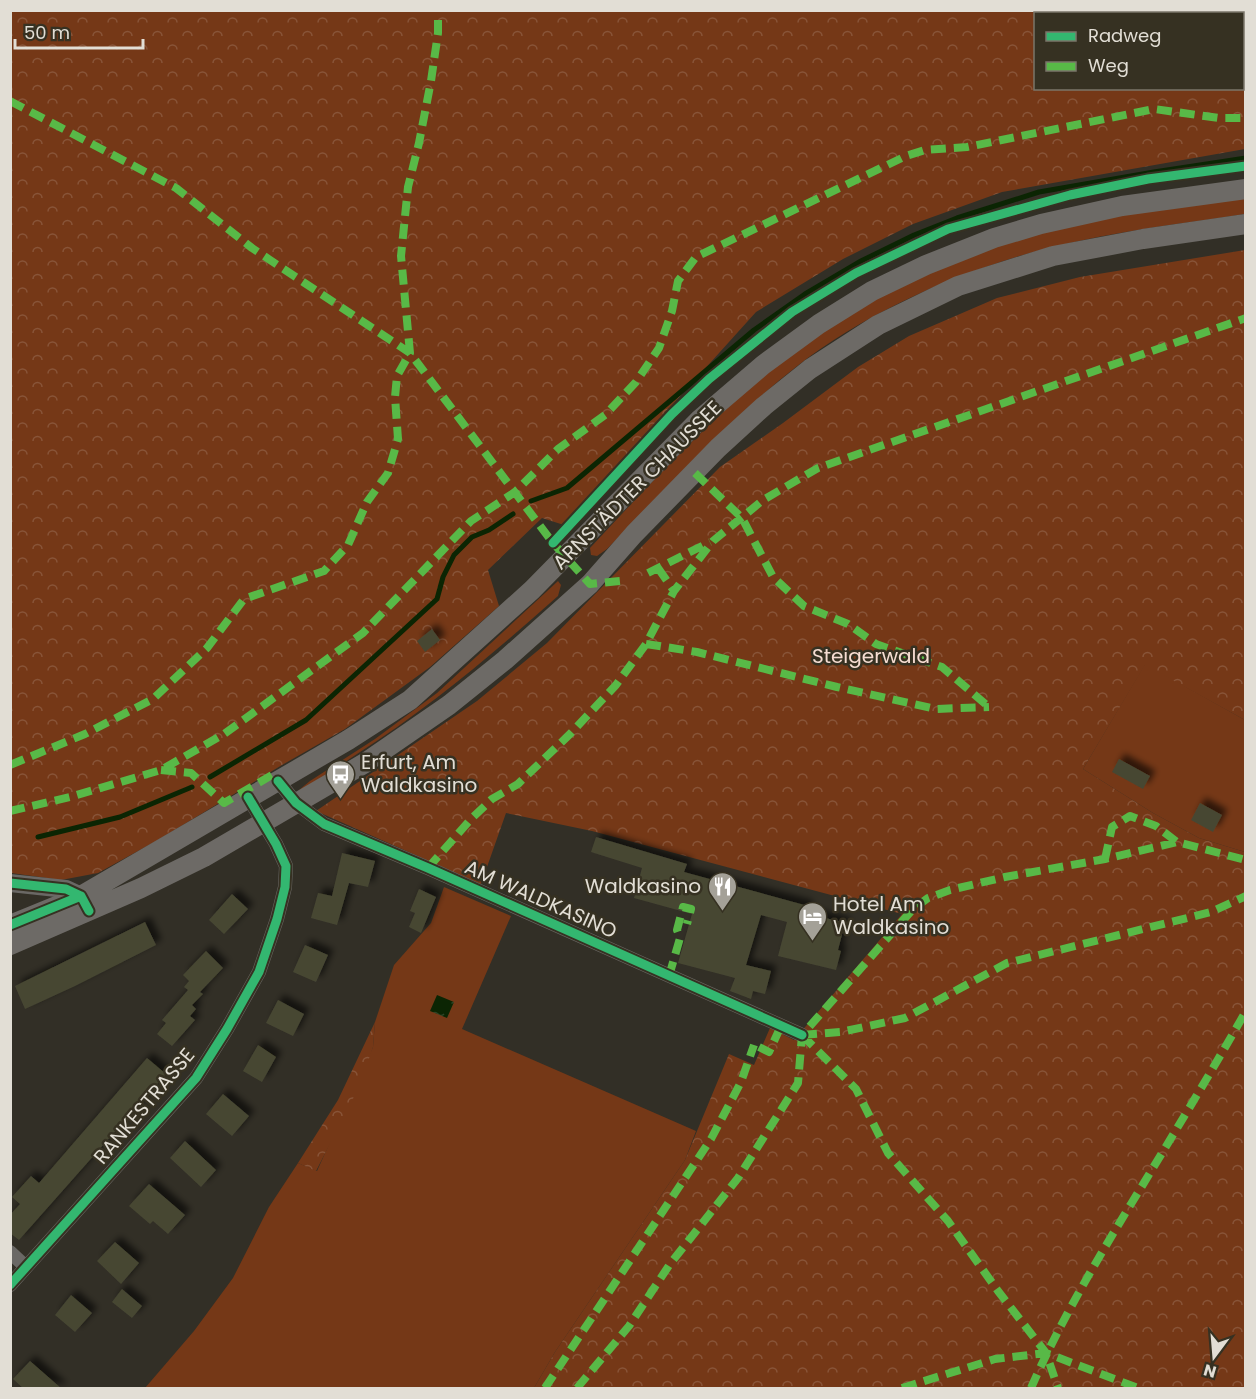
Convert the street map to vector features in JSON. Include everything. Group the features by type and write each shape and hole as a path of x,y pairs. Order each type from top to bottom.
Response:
{"main road":[{"name":"ARNSTÄDTER CHAUSSEE","path":"85,904 248,797 381,720 410,700 541,582 700,419 763,365 819,324 872,291 926,265 994,238 1041,224 1122,206 1245,189"},
{"name":"ARNSTÄDTER CHAUSSEE","path":"85,904 204,857 380,753 449,705 505,660 590,584 634,534 718,448 764,406 810,369 878,325 958,286 1053,256 1143,239 1245,224"},
{"path":"10,925 85,904"},
{"path":"10,945 85,904"}],"street":[{"name":"AM WALDKASINO","path":"278,781 296,803 324,824 802,1035"},
{"name":"RANKESTRASSE","path":"10,1285 196,1078 228,1029 259,972 277,919 285,887 286,866 276,844 248,797"},
{"path":"10,883 66,889 85,904"},
{"path":"10,1252 26,1267"}],"green space":[{"path":"11,11 1245,11 1245,149 1002,192 913,224 843,259 756,312 564,525 542,518 488,570 499,606 430,667 345,729 158,840 98,873 61,880 11,873"},
{"path":"1245,198 1245,214 1125,232 1053,247 952,279 886,310 824,347 796,367 698,455 607,549 597,556 591,555 590,548 614,522 687,446 738,398 821,332 882,296 947,265 1049,231 1122,215"},
{"name":"Steigerwald","path":"1245,250 1245,720 1145,665 1083,769 1153,813 1199,838 1245,852 1245,1388 534,1388 555,1352 685,1160 729,1054 754,1065 770,1028 794,1040 902,914 592,831 506,813 481,884 316,811 477,701 547,643 720,467 858,367 909,336 997,298 1080,277"},
{"path":"558,581 561,585 558,596 460,679 384,736 299,790 375,739 437,693"},
{"path":"1145,664 1245,720 1245,852 1199,838 1153,813 1083,769"},
{"path":"444,887 511,916 462,1029 696,1131 685,1160 555,1352 534,1388 145,1388 194,1331 233,1278 269,1207 298,1163 317,1171 373,1047 375,1022 394,965 431,923"},
{"path":"375,1022 373,1047 360,1085 316,1171 298,1163 338,1100"}],"water":[{"path":"437,995 454,1002 447,1018 430,1011"}],"building":[{"path":"432,629 440,640 425,652 417,641"},
{"path":"1119,759 1150,776 1143,789 1112,772"},
{"path":"1200,803 1222,815 1213,832 1191,820"},
{"path":"596,837 687,864 684,872 808,906 806,913 845,923 836,970 778,956 787,922 761,915 746,965 771,971 765,994 753,991 751,999 730,991 735,978 678,963 692,914 634,898 642,868 591,852"},
{"path":"342,853 375,861 368,887 349,883 337,925 311,918 318,893 332,896"},
{"path":"419,889 436,897 421,933 409,927 415,913 410,911"},
{"path":"232,894 248,909 224,934 209,920"},
{"path":"145,922 156,945 25,1009 15,986"},
{"path":"305,945 328,955 316,982 293,972"},
{"path":"206,951 223,968 200,992 203,994 192,1005 196,1009 190,1016 195,1020 172,1046 157,1034 166,1023 162,1020 188,990 184,987 189,981 183,975"},
{"path":"278,1000 304,1014 293,1036 266,1023"},
{"path":"258,1045 276,1057 262,1082 243,1071"},
{"path":"147,1058 166,1074 19,1240 10,1233 10,1215 20,1204 12,1197 31,1176 39,1183"},
{"path":"223,1094 249,1116 232,1136 206,1114"},
{"path":"185,1141 216,1170 201,1187 170,1158"},
{"path":"149,1184 185,1215 168,1234 153,1221 150,1224 129,1206"},
{"path":"115,1242 139,1263 121,1284 97,1261"},
{"path":"122,1289 142,1306 132,1318 112,1302"},
{"path":"71,1295 92,1313 75,1332 55,1315"},
{"path":"30,1361 62,1389 24,1389 13,1379"}],"waterway":[{"path":"531,501 567,488 754,330 805,294 861,261 914,235 957,218 1039,192 1246,158"},
{"path":"210,777 306,720 437,599 443,577 454,555 472,537 489,530 513,514"},
{"path":"38,837 120,817 192,787"}],"marked path":[{"path":"10,765 85,734 153,699 207,648 244,599 324,571 348,545 367,502 388,473 398,439 395,397 397,376 410,353 401,256 408,187 431,81 438,33 438,10"},
{"path":"10,101 176,188 252,248 410,353 553,543 590,584 620,581"},
{"path":"10,811 70,797 161,770 224,734 363,633 471,521 515,492 558,449 605,415 636,382 659,348 672,311 678,281 696,257 906,156 925,150 967,147 1154,109 1219,118 1246,118"},
{"path":"428,868 471,819 492,799 518,784 616,685 646,644 674,591 713,541 763,500 818,468 1246,318"},
{"path":"695,473 742,518 773,577 804,606 848,624 876,644 942,667 989,707"},
{"path":"648,573 710,542"},
{"path":"658,568 674,591"},
{"path":"646,644 697,652 936,709 989,707"},
{"path":"161,770 191,773 224,803 272,775 278,781"},
{"path":"1105,859 1112,827 1130,816 1156,826 1177,842"},
{"path":"577,1388 629,1326 670,1264 738,1178 798,1083 802,1035 913,909 928,898 950,890 1177,842 1246,860"},
{"path":"802,1035 841,1032 905,1018 1007,963 1211,912 1246,896"},
{"path":"669,976 680,938 677,930 683,907 691,909 687,924"},
{"path":"1031,1388 1065,1317 1091,1271 1246,1011"},
{"path":"759,1047 769,1052 781,1026"},
{"path":"802,1035 856,1089 888,1153 948,1221 1046,1353 1058,1388"},
{"path":"545,1388 711,1139 741,1082 754,1045"},
{"path":"902,1388 995,1359 1046,1353 1138,1388"}],"cycle path":[{"path":"553,543 672,414 709,379 792,312 856,273 948,229 1070,195 1148,179 1246,166"},
{"path":"278,781 296,803 324,824 802,1035"},
{"path":"10,1285 196,1078 259,972 277,919 285,887 286,866 276,844 248,797"},
{"path":"10,883 66,889 81,896 89,911"},
{"path":"10,925 81,896"}],"place":[{"name":"Erfurt, Am Waldkasino","path":"340,800"},
{"name":"Waldkasino","path":"722,912"},
{"name":"Hotel Am Waldkasino","path":"812,942"}]}
